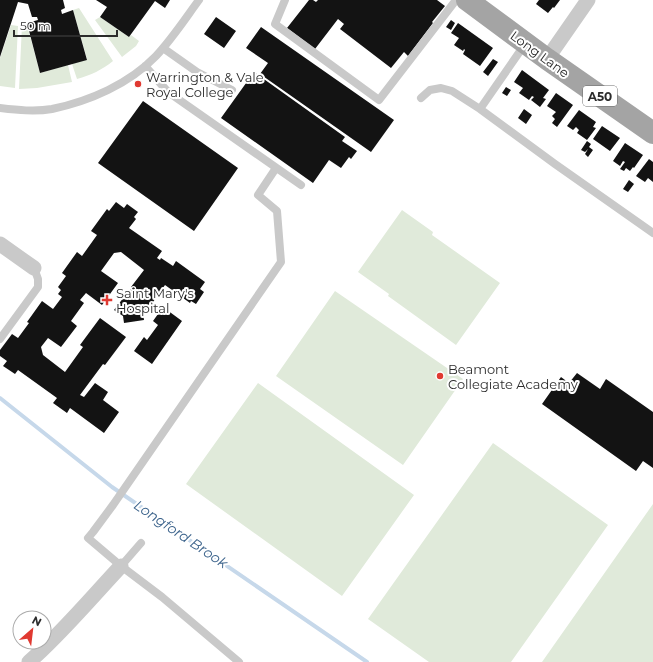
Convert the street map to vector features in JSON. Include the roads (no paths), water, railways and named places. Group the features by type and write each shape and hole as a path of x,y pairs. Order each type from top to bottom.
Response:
{"main road":[{"name":"Long Lane","path":"467,0 526,44 653,133"}],"street":[{"path":"547,59 588,0"},
{"path":"0,244 34,268"},
{"path":"29,662 121,566"}],"lane":[{"path":"0,108 21,111 50,109 81,101 110,89 145,66 163,48 199,0"},
{"path":"285,0 275,24 379,100 456,0"},
{"path":"480,109 526,44"},
{"path":"163,48 197,72 232,90"},
{"path":"145,66 168,92 301,185"},
{"path":"422,98 430,90 441,88 452,91 480,109 653,233"},
{"path":"239,662 162,597 121,566 88,538 281,262 277,211 258,195 276,168"},
{"path":"0,339 38,287 38,279 34,268"},
{"path":"121,566 141,543"}],"waterway":[{"name":"Longford Brook","path":"0,398 112,487 367,662"}],"place":[{"name":"Warrington & Vale Royal College","path":"138,84"},
{"name":"Saint Mary's Hospital","path":"107,300"},
{"name":"Beamont Collegiate Academy","path":"440,376"}]}
